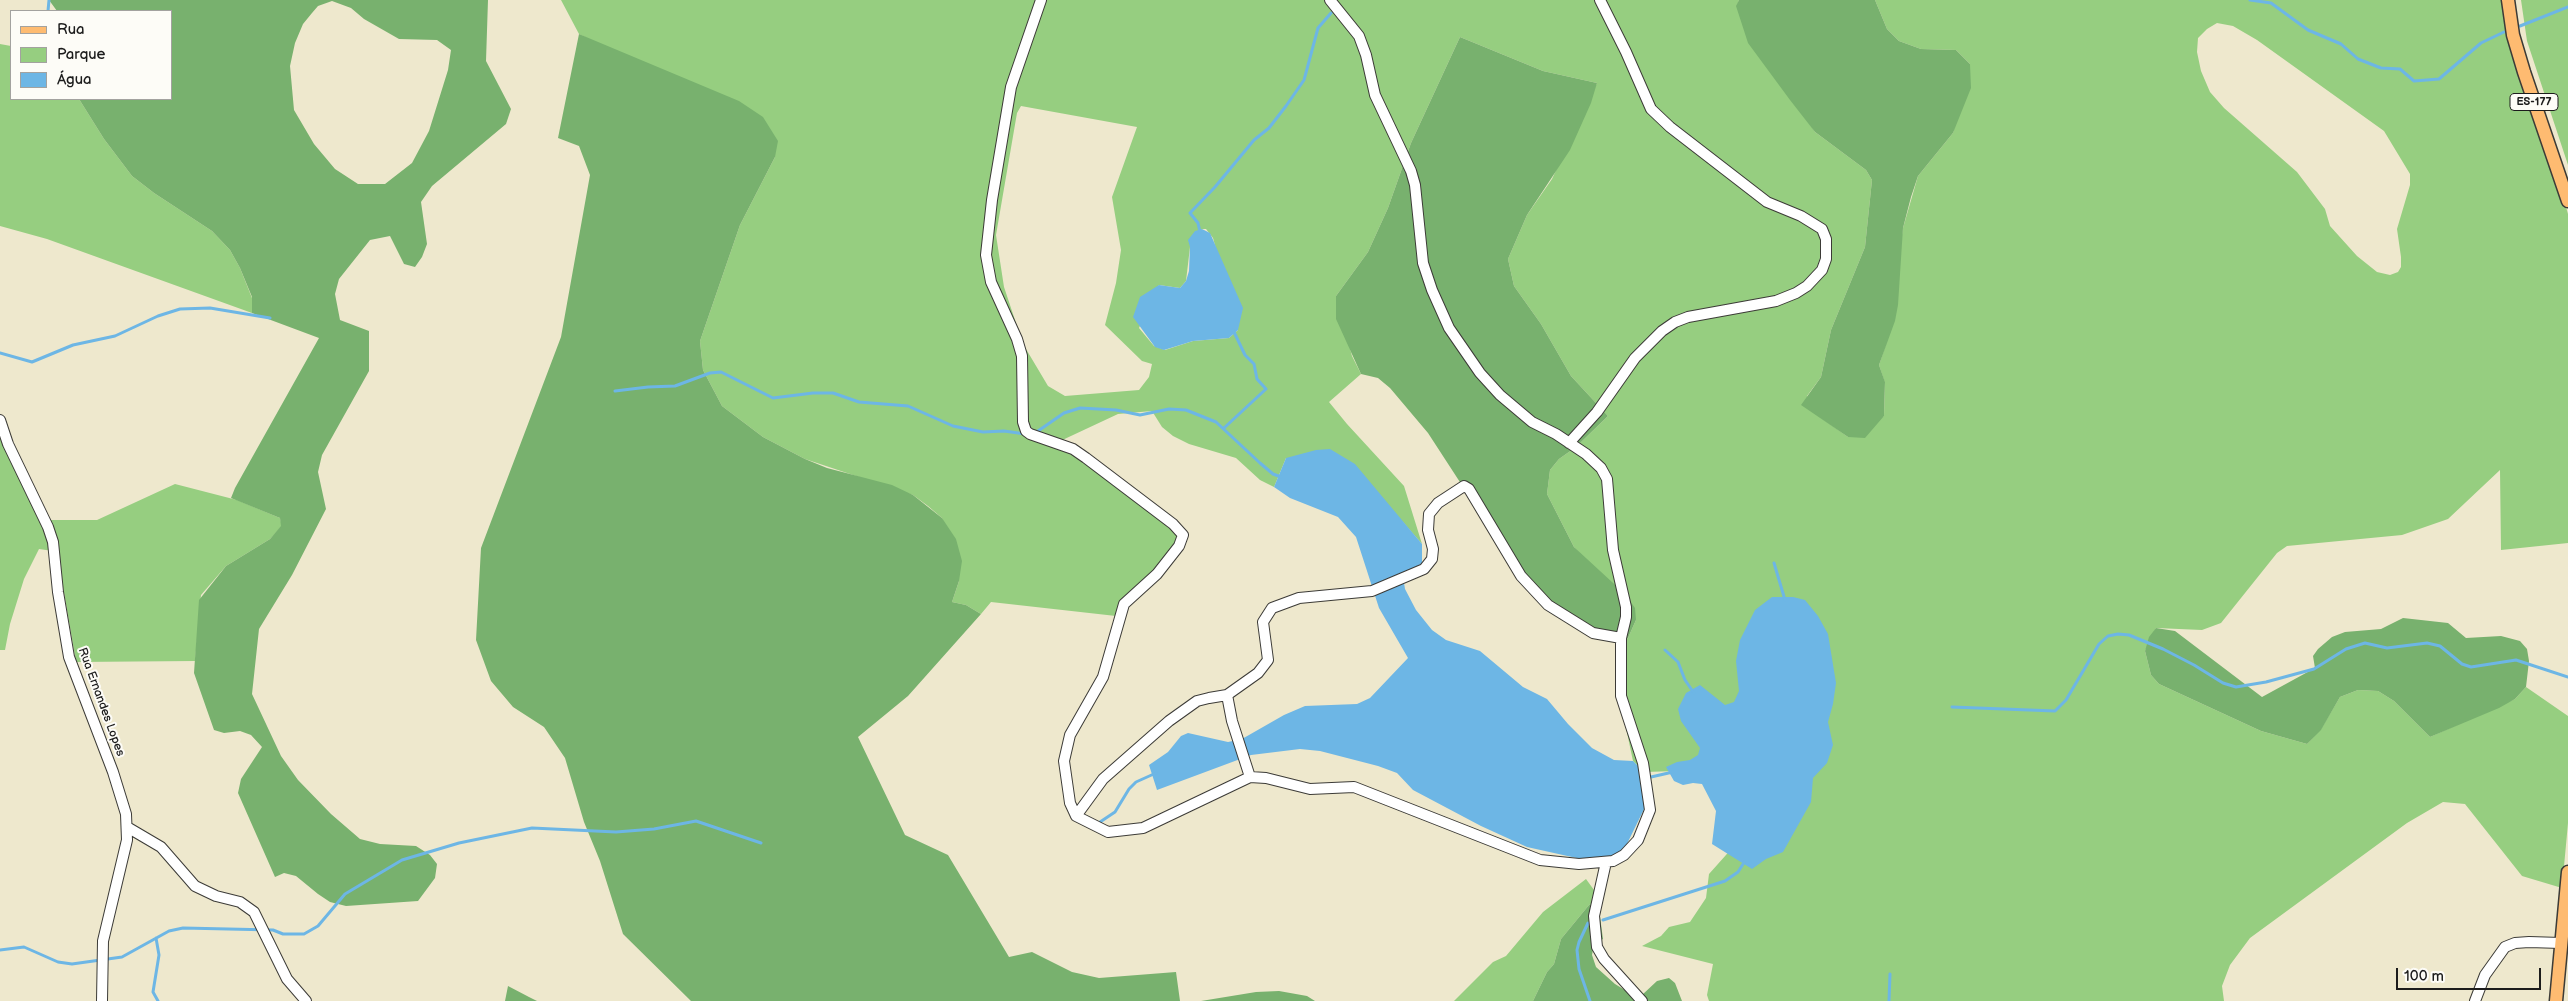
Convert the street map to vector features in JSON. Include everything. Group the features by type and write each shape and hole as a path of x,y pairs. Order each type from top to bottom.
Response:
{"main road":[{"name":"ES-177","path":"2508,0 2513,35 2568,202"},
{"path":"2556,1001 2563,950 2568,872"}],"street":[{"path":"1041,0 1011,87 992,200 986,255 990,282 1018,338 1022,356 1023,422 1026,431 1030,434 1073,449 1086,458 1174,524 1183,535 1179,546 1157,574 1124,604 1103,677 1070,736 1064,761 1070,803 1076,816 1108,832 1143,828 1250,777 1266,778 1310,789 1354,788 1540,860 1579,864 1613,861 1624,855 1638,840 1650,810 1643,763 1621,696 1622,638 1626,607 1613,550 1607,479 1601,468 1586,454 1532,422 1500,395 1480,373 1449,328 1432,290 1423,263 1411,171 1375,95 1366,55 1359,36 1330,0"},
{"path":"1569,443 1597,412 1635,358 1662,330 1675,322 1688,318 1776,301 1796,293 1807,286 1822,270 1826,259 1826,239 1822,229 1814,222 1779,208 1762,198 1670,127 1650,109 1626,52 1600,0"},
{"name":"Rua Ernandes Lopes","path":"0,420 8,444 48,527 53,542 58,592 69,657 113,772 122,801 127,827 126,840 103,941 102,1001"},
{"path":"1076,816 1103,779 1169,721 1197,701 1227,695 1258,673 1268,660 1263,622 1272,608 1284,602 1300,598 1372,591 1424,569 1432,559 1433,549 1428,530 1429,514 1438,504 1464,486 1469,489 1521,576 1548,605 1593,633 1622,638"},
{"path":"1227,695 1232,721 1238,733 1250,777"},
{"path":"127,827 161,847 200,890 240,902 254,912 287,979 306,1001"},
{"path":"1606,862 1594,916 1597,947 1604,959 1642,1001"},
{"path":"2475,1001 2480,983 2505,947 2515,943 2529,942 2563,950"}],"green space":[{"path":"49,0 488,0 486,61 511,109 506,124 432,186 421,202 427,244 422,257 415,267 404,264 390,236 370,240 339,279 335,294 340,320 369,331 369,371 322,455 318,472 326,509 292,575 259,629 252,694 281,756 298,780 331,814 360,839 380,844 416,846 430,855 437,864 435,878 418,901 346,906 330,902 296,876 284,873 275,877 238,793 241,779 262,747 251,735 240,731 224,733 214,730 194,673 199,600 226,566 270,539 281,526 280,518 231,498 319,338 252,313 252,297 230,250 212,231 154,193 132,176 104,139 80,100 172,100 172,10 56,10","holes":["332,1 351,8 364,19 399,39 437,40 451,50 448,70 429,131 412,163 385,184 358,184 335,169 314,144 294,110 290,66 295,43 303,24 318,6"]},
{"path":"561,0 1739,0 1737,6 1815,132 1866,170 1872,180 1865,247 1831,330 1821,377 1807,396 1809,409 1848,437 1884,416 1885,383 1879,365 1886,344 1903,228 1918,176 1953,133 1970,64 1956,50 1921,49 1899,41 1887,29 1875,0 2506,0 2568,214 2568,543 2501,550 2500,470 2448,519 2402,535 2287,546 2277,553 2221,623 2202,630 2156,628 2145,651 2151,675 2159,684 2261,731 2307,744 2321,729 2340,697 2358,690 2378,691 2394,701 2430,737 2515,699 2526,687 2568,716 2568,823 2562,888 2522,876 2465,804 2443,802 2407,823 2250,938 2230,965 2222,986 2224,1001 1709,1001 1707,995 1713,964 1642,946 1661,936 1669,927 1690,922 1706,898 1709,874 1734,846 1711,770 1644,772 1633,761 1622,709 1619,644 1628,638 1636,620 1574,547 1547,494 1550,470 1559,459 1576,447 1608,416 1571,376 1541,324 1514,286 1508,259 1527,215 1552,179 1597,83 1543,71 1460,37 1411,143 1388,208 1368,252 1336,296 1352,356 1361,374 1329,402 1404,486 1422,544 1402,521 1286,458 1274,487 1260,480 1236,458 1189,444 1173,436 1162,427 1152,411 1118,414 1056,443 1165,518 1184,544 1116,616 991,602 981,614 966,605 952,602 959,581 942,518 928,506 913,495 805,459 763,437 722,406 703,370 700,341 740,225 775,157 598,44 579,34","holes":["2217,23 2233,26 2257,40 2384,131 2410,174 2410,185 2397,229 2401,257 2401,267 2398,272 2390,275 2377,272 2357,256 2330,226 2325,209 2297,172 2224,108 2210,92 2201,71 2197,52 2198,38","1021,106 1137,127 1112,197 1121,250 1116,283 1105,325 1142,361 1152,364 1149,377 1139,390 1065,396 1048,386 1023,344 1004,287 996,235 1017,113","1202,229 1206,229 1213,238 1238,330 1229,338 1193,341 1165,350 1154,346 1139,328 1159,285 1180,288 1186,281 1190,247"]},
{"path":"1739,0 1875,0 1887,29 1899,41 1921,49 1956,50 1970,64 1971,88 1953,133 1918,176 1911,197 1903,228 1898,305 1895,321 1879,365 1885,382 1884,416 1865,438 1848,437 1801,405 1821,377 1831,330 1865,247 1872,180 1866,170 1815,132 1790,100 1748,43 1736,6"},
{"path":"2521,0 2568,0 2568,165 2527,41"},
{"path":"579,34 739,101 763,117 778,141 775,157 740,225 700,341 703,370 722,406 763,437 805,459 827,468 892,485 913,495 942,518 956,539 962,561 959,581 952,602 966,605 981,614 908,696 858,737 905,835 948,855 1009,957 1032,952 1072,972 1099,978 1176,972 1180,1001 691,1001 623,934 600,861 584,822 565,758 544,727 513,707 491,681 476,640 481,548 561,337 590,175 579,146 558,138"},
{"path":"1460,37 1543,71 1597,83 1591,103 1570,150 1527,215 1508,259 1514,286 1541,324 1571,376 1608,416 1576,447 1559,459 1550,470 1547,494 1574,547 1625,594 1635,608 1636,620 1628,638 1619,644 1585,633 1541,598 1508,556 1428,433 1390,388 1378,378 1361,374 1336,319 1336,296 1368,252 1388,208 1411,143"},
{"path":"0,44 10,46 10,100 80,100 104,139 132,176 154,193 212,231 230,250 240,268 252,298 252,313 47,239 0,226"},
{"path":"0,439 4,440 49,520 97,520 175,484 237,500 280,518 282,526 270,539 226,566 201,595 195,661 76,662 62,581 53,551 39,549 24,579 10,624 5,650 0,650"},
{"path":"2403,618 2448,623 2466,638 2501,636 2520,641 2527,649 2529,661 2526,687 2515,699 2499,708 2430,737 2394,701 2378,691 2358,690 2340,697 2321,730 2307,744 2261,731 2159,684 2151,675 2145,651 2149,637 2156,628 2175,631 2262,697 2315,668 2313,656 2332,637 2345,632 2381,629"},
{"path":"1586,879 1602,901 1589,905 1561,939 1554,964 1547,972 1533,1001 1454,1001 1493,962 1506,956 1543,912"},
{"path":"1598,902 1603,939 1594,944 1592,955 1596,967 1615,984 1633,995 1642,995 1657,981 1669,978 1675,983 1682,1001 1533,1001 1547,972 1554,964 1561,939 1589,905"},
{"path":"508,986 529,997 537,1001 505,1001"},
{"path":"1279,991 1307,996 1315,1001 1201,1001 1256,992"}],"water":[{"path":"1202,229 1210,233 1243,308 1238,330 1229,338 1193,341 1164,350 1155,347 1133,317 1140,297 1159,285 1180,288 1186,281 1189,271 1190,247 1188,240 1195,231"},
{"path":"1330,449 1355,464 1422,544 1422,563 1403,577 1405,589 1416,610 1432,630 1446,640 1480,651 1523,687 1547,699 1592,748 1614,760 1633,761 1641,769 1647,803 1625,848 1610,858 1581,859 1527,847 1481,826 1413,790 1397,773 1378,766 1320,751 1300,749 1251,755 1157,790 1149,765 1168,752 1181,736 1188,733 1228,742 1242,739 1284,715 1305,706 1357,704 1370,698 1408,658 1379,608 1356,537 1338,517 1290,498 1274,487 1286,458 1316,450"},
{"path":"1772,597 1793,597 1805,600 1818,616 1828,634 1836,683 1828,722 1833,745 1827,763 1813,778 1811,802 1783,852 1766,859 1752,869 1712,844 1716,811 1702,784 1683,785 1674,781 1666,767 1677,762 1690,760 1698,755 1700,748 1681,721 1678,709 1686,693 1700,685 1725,705 1734,702 1739,691 1736,661 1740,640 1755,610"}],"waterway":[{"path":"48,10 49,0"},
{"path":"2250,0 2271,3 2308,30 2341,44 2358,59 2381,68 2400,69 2414,81 2439,79 2481,43 2504,32"},
{"path":"2520,26 2568,7"},
{"path":"1200,232 1198,223 1190,213 1215,187 1254,140 1269,128 1286,106 1304,80 1318,28 1331,13"},
{"path":"0,353 32,362 73,345 115,336 158,316 180,309 210,308 270,318"},
{"path":"1224,428 1266,389 1257,379 1254,364 1245,355 1233,330"},
{"path":"615,391 675,386 710,373 721,372 773,398 813,393 833,393 859,402 908,406 953,426 983,432 1004,431 1025,434"},
{"path":"1038,431 1064,413 1080,408 1116,410 1140,415 1169,409 1186,410 1216,422 1260,463 1273,474 1281,477"},
{"path":"1774,563 1785,600"},
{"path":"1952,707 2055,711 2066,700 2099,644 2108,636 2118,634 2129,635 2163,649 2223,683 2236,687 2266,682 2314,669 2346,649 2365,643 2387,648 2427,643 2440,646 2462,664 2471,667 2516,660 2568,677"},
{"path":"1665,650 1678,662 1685,680 1694,693"},
{"path":"1651,777 1673,772"},
{"path":"1097,824 1115,812 1129,789 1136,782 1156,773"},
{"path":"0,950 24,947 58,962 72,964 122,957 169,931 183,928 273,930 283,934 304,934 318,926 345,894 402,860 459,843 532,828 616,832 654,829 696,821 761,843"},
{"path":"1603,920 1725,881 1738,872 1745,861"},
{"path":"1588,923 1577,950 1579,969 1590,1001"},
{"path":"156,938 159,955 153,992 158,1001"},
{"path":"1889,1001 1890,974"}]}
